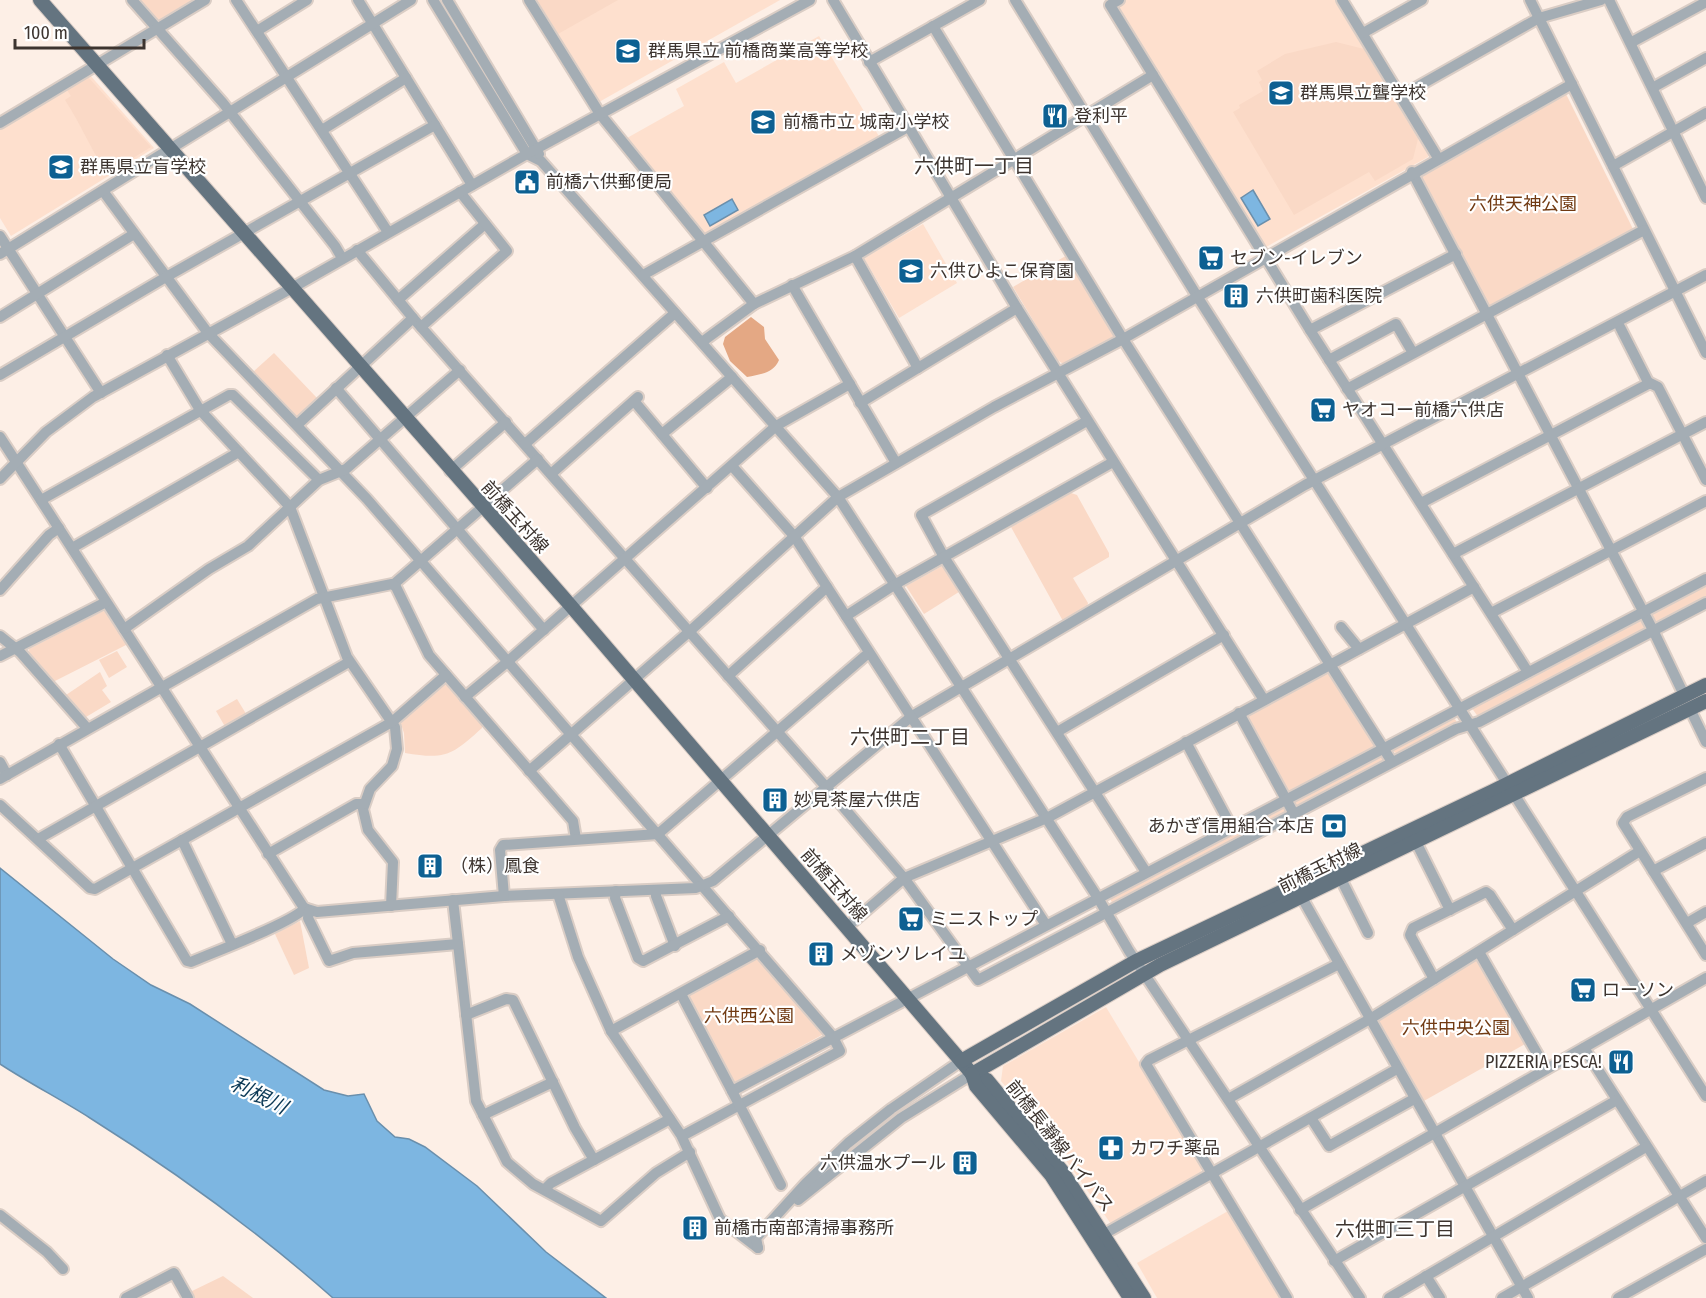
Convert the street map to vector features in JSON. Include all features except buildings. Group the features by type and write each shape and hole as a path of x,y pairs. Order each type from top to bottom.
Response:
{"main road":[{"name":"前橋玉村線","path":"40,0 361,366 450,471 571,606 972,1074 1145,972 1416,842 1706,685"},
{"name":"前橋玉村線","path":"961,1061 1136,961 1706,701"},
{"name":"前橋長瀞線バイパス","path":"972,1074 976,1086 1051,1175 1144,1298"},
{"name":"前橋長瀞線バイパス","path":"1099,1237 1130,1298"}],"street":[{"path":"132,0 230,112 342,258"},
{"path":"0,123 156,27 205,0"},
{"path":"236,0 288,76 388,232"},
{"path":"257,31 307,0"},
{"path":"358,0 472,185"},
{"path":"4,252 411,0"},
{"path":"433,0 532,151 838,497 1047,818 1136,961 1360,1298"},
{"path":"447,0 532,151"},
{"path":"529,0 600,114 754,304"},
{"path":"0,479 56,423 100,393 292,288 532,151 810,0"},
{"path":"833,0 1017,308 1264,700"},
{"path":"869,62 980,0"},
{"path":"1015,0 1313,480 1512,788 1706,1096"},
{"path":"1119,0 1110,5 1310,330 1528,672"},
{"path":"1342,0 1438,158"},
{"path":"1363,33 1422,0"},
{"path":"1530,0 1706,353"},
{"path":"1401,96 1539,18 1601,0"},
{"path":"1610,0 1706,198"},
{"path":"1632,42 1706,2"},
{"path":"933,26 1123,339 1392,762"},
{"path":"1654,87 1706,58"},
{"path":"702,342 754,304 855,256 1153,75"},
{"path":"322,130 406,78"},
{"path":"529,771 690,631 838,497 1123,339 1412,172 1572,84"},
{"path":"1612,166 1706,113"},
{"path":"0,375 166,277 435,125"},
{"path":"643,275 908,127"},
{"path":"1412,172 1644,612 1684,695"},
{"path":"103,190 208,333 342,471 506,663 760,950 833,1037 840,1051 682,1136"},
{"path":"421,327 506,253 505,246 460,192"},
{"path":"398,300 485,224"},
{"path":"1347,388 1644,230"},
{"path":"0,317 134,234"},
{"path":"0,236 4,252 37,294 100,393"},
{"path":"357,250 413,318 690,631 904,878 978,980 1392,762 1470,724 1479,722 1706,603"},
{"path":"1310,330 1456,254"},
{"path":"855,256 918,368"},
{"path":"59,744 187,961 191,962 307,909 391,906 504,896 704,887 912,716 1313,480 1706,275"},
{"path":"792,285 896,463"},
{"path":"860,402 1017,308"},
{"path":"525,444 675,313"},
{"path":"297,425 413,318"},
{"path":"1329,360 1396,324 1413,353"},
{"path":"1620,327 1649,384 1658,387 1706,480"},
{"path":"166,355 200,410 290,507 349,662 392,722 397,742 394,762 370,789 364,804 367,828 393,862 391,906"},
{"path":"124,629 209,568 248,546 319,480 342,471 381,440 460,370"},
{"path":"663,434 732,377"},
{"path":"465,697 776,426 849,384"},
{"path":"1421,503 1649,384"},
{"path":"336,388 544,630"},
{"path":"41,500 228,394 233,395 319,480"},
{"path":"551,474 636,399 707,488"},
{"path":"1087,421 921,515 944,557 1146,872"},
{"path":"450,471 506,422"},
{"path":"1453,554 1706,422"},
{"path":"0,437 268,854 307,909 308,918 329,961 353,953 458,944"},
{"path":"72,548 239,452"},
{"path":"0,762 4,777 87,728 323,597 394,584 538,459"},
{"path":"846,616 895,585 1113,462"},
{"path":"732,466 794,536 1047,925"},
{"path":"1491,613 1706,501"},
{"path":"0,590 49,535 59,528"},
{"path":"732,1091 906,997 1706,579"},
{"path":"394,584 422,644 446,675 573,821 576,839"},
{"path":"728,676 827,587"},
{"path":"847,927 904,878 1047,818 1474,587"},
{"path":"0,656 106,602"},
{"path":"1341,627 1359,649"},
{"path":"1057,732 1224,635"},
{"path":"0,636 16,648 87,728"},
{"path":"504,896 500,850 503,845 658,834 865,656"},
{"path":"38,839 349,662"},
{"path":"0,805 93,890 392,722 446,675"},
{"path":"1690,709 1706,742"},
{"path":"1239,713 1294,814"},
{"path":"1186,742 1232,828"},
{"path":"1706,778 1625,819 1623,825 1706,955"},
{"path":"268,854 356,804 364,804"},
{"path":"183,840 232,944"},
{"path":"1416,842 1450,910"},
{"path":"1653,871 1706,843"},
{"path":"1228,1099 1370,1019 1640,851"},
{"path":"1341,877 1368,933"},
{"path":"656,890 656,896 675,946"},
{"path":"616,891 615,898 640,961 646,961 729,916"},
{"path":"1434,979 1410,932 1488,893 1513,930"},
{"path":"558,894 578,957 611,1031 682,1136 720,1220 758,1248"},
{"path":"1301,896 1528,1298"},
{"path":"453,900 475,1096 507,1162 533,1184 601,1221 656,1173 690,1152"},
{"path":"1687,923 1706,912"},
{"path":"611,1031 760,950"},
{"path":"1479,952 1546,1069"},
{"path":"1287,1298 1146,1064 1149,1060 1188,1039 1339,964"},
{"path":"1300,1210 1706,978"},
{"path":"681,994 781,1185"},
{"path":"466,1016 506,999 513,1000 574,1128 594,1160"},
{"path":"1584,1048 1706,1238"},
{"path":"758,1248 756,1238 835,1154 883,1115 961,1061"},
{"path":"1099,1237 1397,1069"},
{"path":"758,1248 789,1210 838,1165 918,1106 972,1074"},
{"path":"483,1115 553,1082"},
{"path":"1311,1118 1329,1146 1414,1099"},
{"path":"1334,1261 1617,1100"},
{"path":"545,1189 551,1183 670,1119"},
{"path":"1389,1298 1646,1147"},
{"path":"1502,1298 1706,1180"},
{"path":"0,1215 47,1252 63,1269"},
{"path":"1618,1298 1706,1248"},
{"path":"126,1298 174,1273 188,1298"},
{"path":"1426,1276 1440,1298"}],"shaded area":[{"name":"群馬県立 前橋商業高等学校","path":"536,0 780,0 599,102"},
{"name":"群馬県立聾学校","path":"1125,0 1337,0 1429,152 1428,157 1266,247 1261,246 1117,9"},
{"name":"前橋市立 城南小学校","path":"819,36 880,138 709,233 704,232 627,138 684,106 676,89 724,62 736,83"},
{"name":"群馬県立盲学校","path":"89,74 154,148 11,236 0,218 0,130"},
{"name":"六供ひよこ保育園","path":"923,224 957,283 899,318 864,258"},
{"path":"751,317 764,327 765,339 779,360 770,371 747,377 730,361 723,344 725,337"},
{"path":"1106,1007 1202,1167 1201,1173 1111,1224 1058,1149 1001,1081 1003,1066"},
{"path":"1228,1211 1281,1298 1157,1298 1137,1263"}],"green space":[{"path":"139,0 197,0 157,20"},
{"path":"537,0 618,0 558,34"},
{"path":"1336,42 1364,49 1418,139 1413,159 1375,181 1369,172 1294,215 1233,112 1240,108 1239,105 1263,91 1259,82 1262,80 1257,71 1285,54"},
{"path":"88,77 151,147 107,174 65,100 71,96 67,90"},
{"name":"六供天神公園","path":"1566,94 1634,231 1491,306 1486,305 1421,179 1422,175"},
{"path":"1069,254 1115,337 1065,365 1057,360 1013,287"},
{"path":"274,353 318,399 298,419 253,372"},
{"path":"1071,493 1077,495 1109,553 1109,557 1073,578 1088,603 1087,607 1063,621 1011,527"},
{"path":"942,566 947,568 962,590 924,614 906,586"},
{"path":"1706,584 1706,599 1659,624 1651,616 1653,612"},
{"path":"103,611 108,612 128,644 53,682 28,654 29,649"},
{"path":"1640,619 1647,626 1646,630 1479,718 1471,707"},
{"path":"117,651 127,667 109,678 99,660"},
{"path":"100,672 107,686 102,690 111,702 86,717 66,695"},
{"path":"1327,673 1333,674 1377,743 1376,748 1290,792 1286,791 1248,719 1250,714"},
{"path":"443,683 447,684 482,723 482,728 448,753 430,756 405,753 404,733 400,721"},
{"path":"237,699 248,717 227,730 216,711"},
{"path":"1453,716 1458,724 1399,755 1391,750"},
{"path":"1381,754 1387,759 1385,763 1299,807 1293,802"},
{"path":"1283,805 1287,813 1113,905 1109,896"},
{"path":"300,921 309,968 294,975 275,934"},
{"name":"六供西公園","path":"756,958 761,959 823,1030 822,1035 735,1082 730,1081 687,998 689,993"},
{"name":"六供中央公園","path":"1474,960 1478,961 1527,1043 1422,1102 1377,1023 1378,1018"},
{"path":"223,1276 253,1298 193,1298 190,1292"}],"water":[{"path":"1253,190 1270,219 1258,226 1241,198"},
{"path":"732,199 738,210 710,226 704,215"},
{"name":"利根川","path":"0,868 113,959 151,985 190,1004 324,1090 348,1096 364,1094 377,1121 395,1137 409,1139 425,1147 477,1186 546,1252 606,1298 333,1298 275,1249 154,1159 0,1064"}],"place":[{"name":"群馬県立 前橋商業高等学校","path":"628,51"},
{"name":"群馬県立聾学校","path":"1281,93"},
{"name":"登利平","path":"1055,116"},
{"name":"前橋市立 城南小学校","path":"763,122"},
{"name":"群馬県立盲学校","path":"61,167"},
{"name":"前橋六供郵便局","path":"527,182"},
{"name":"セブン-イレブン","path":"1211,258"},
{"name":"六供ひよこ保育園","path":"911,271"},
{"name":"六供町歯科医院","path":"1236,296"},
{"name":"ヤオコー前橋六供店","path":"1323,410"},
{"name":"妙見茶屋六供店","path":"775,800"},
{"name":"あかぎ信用組合 本店","path":"1334,826"},
{"name":"（株）鳳食","path":"430,866"},
{"name":"ミニストップ","path":"911,919"},
{"name":"メゾンソレイユ","path":"821,954"},
{"name":"ローソン","path":"1583,990"},
{"name":"PIZZERIA PESCA!","path":"1621,1062"},
{"name":"カワチ薬品","path":"1111,1148"},
{"name":"六供温水プール","path":"965,1163"},
{"name":"前橋市南部清掃事務所","path":"695,1228"}],"district":[{"name":"六供町一丁目","path":"974,166"},
{"name":"六供町二丁目","path":"910,737"},
{"name":"六供町三丁目","path":"1395,1229"}]}
